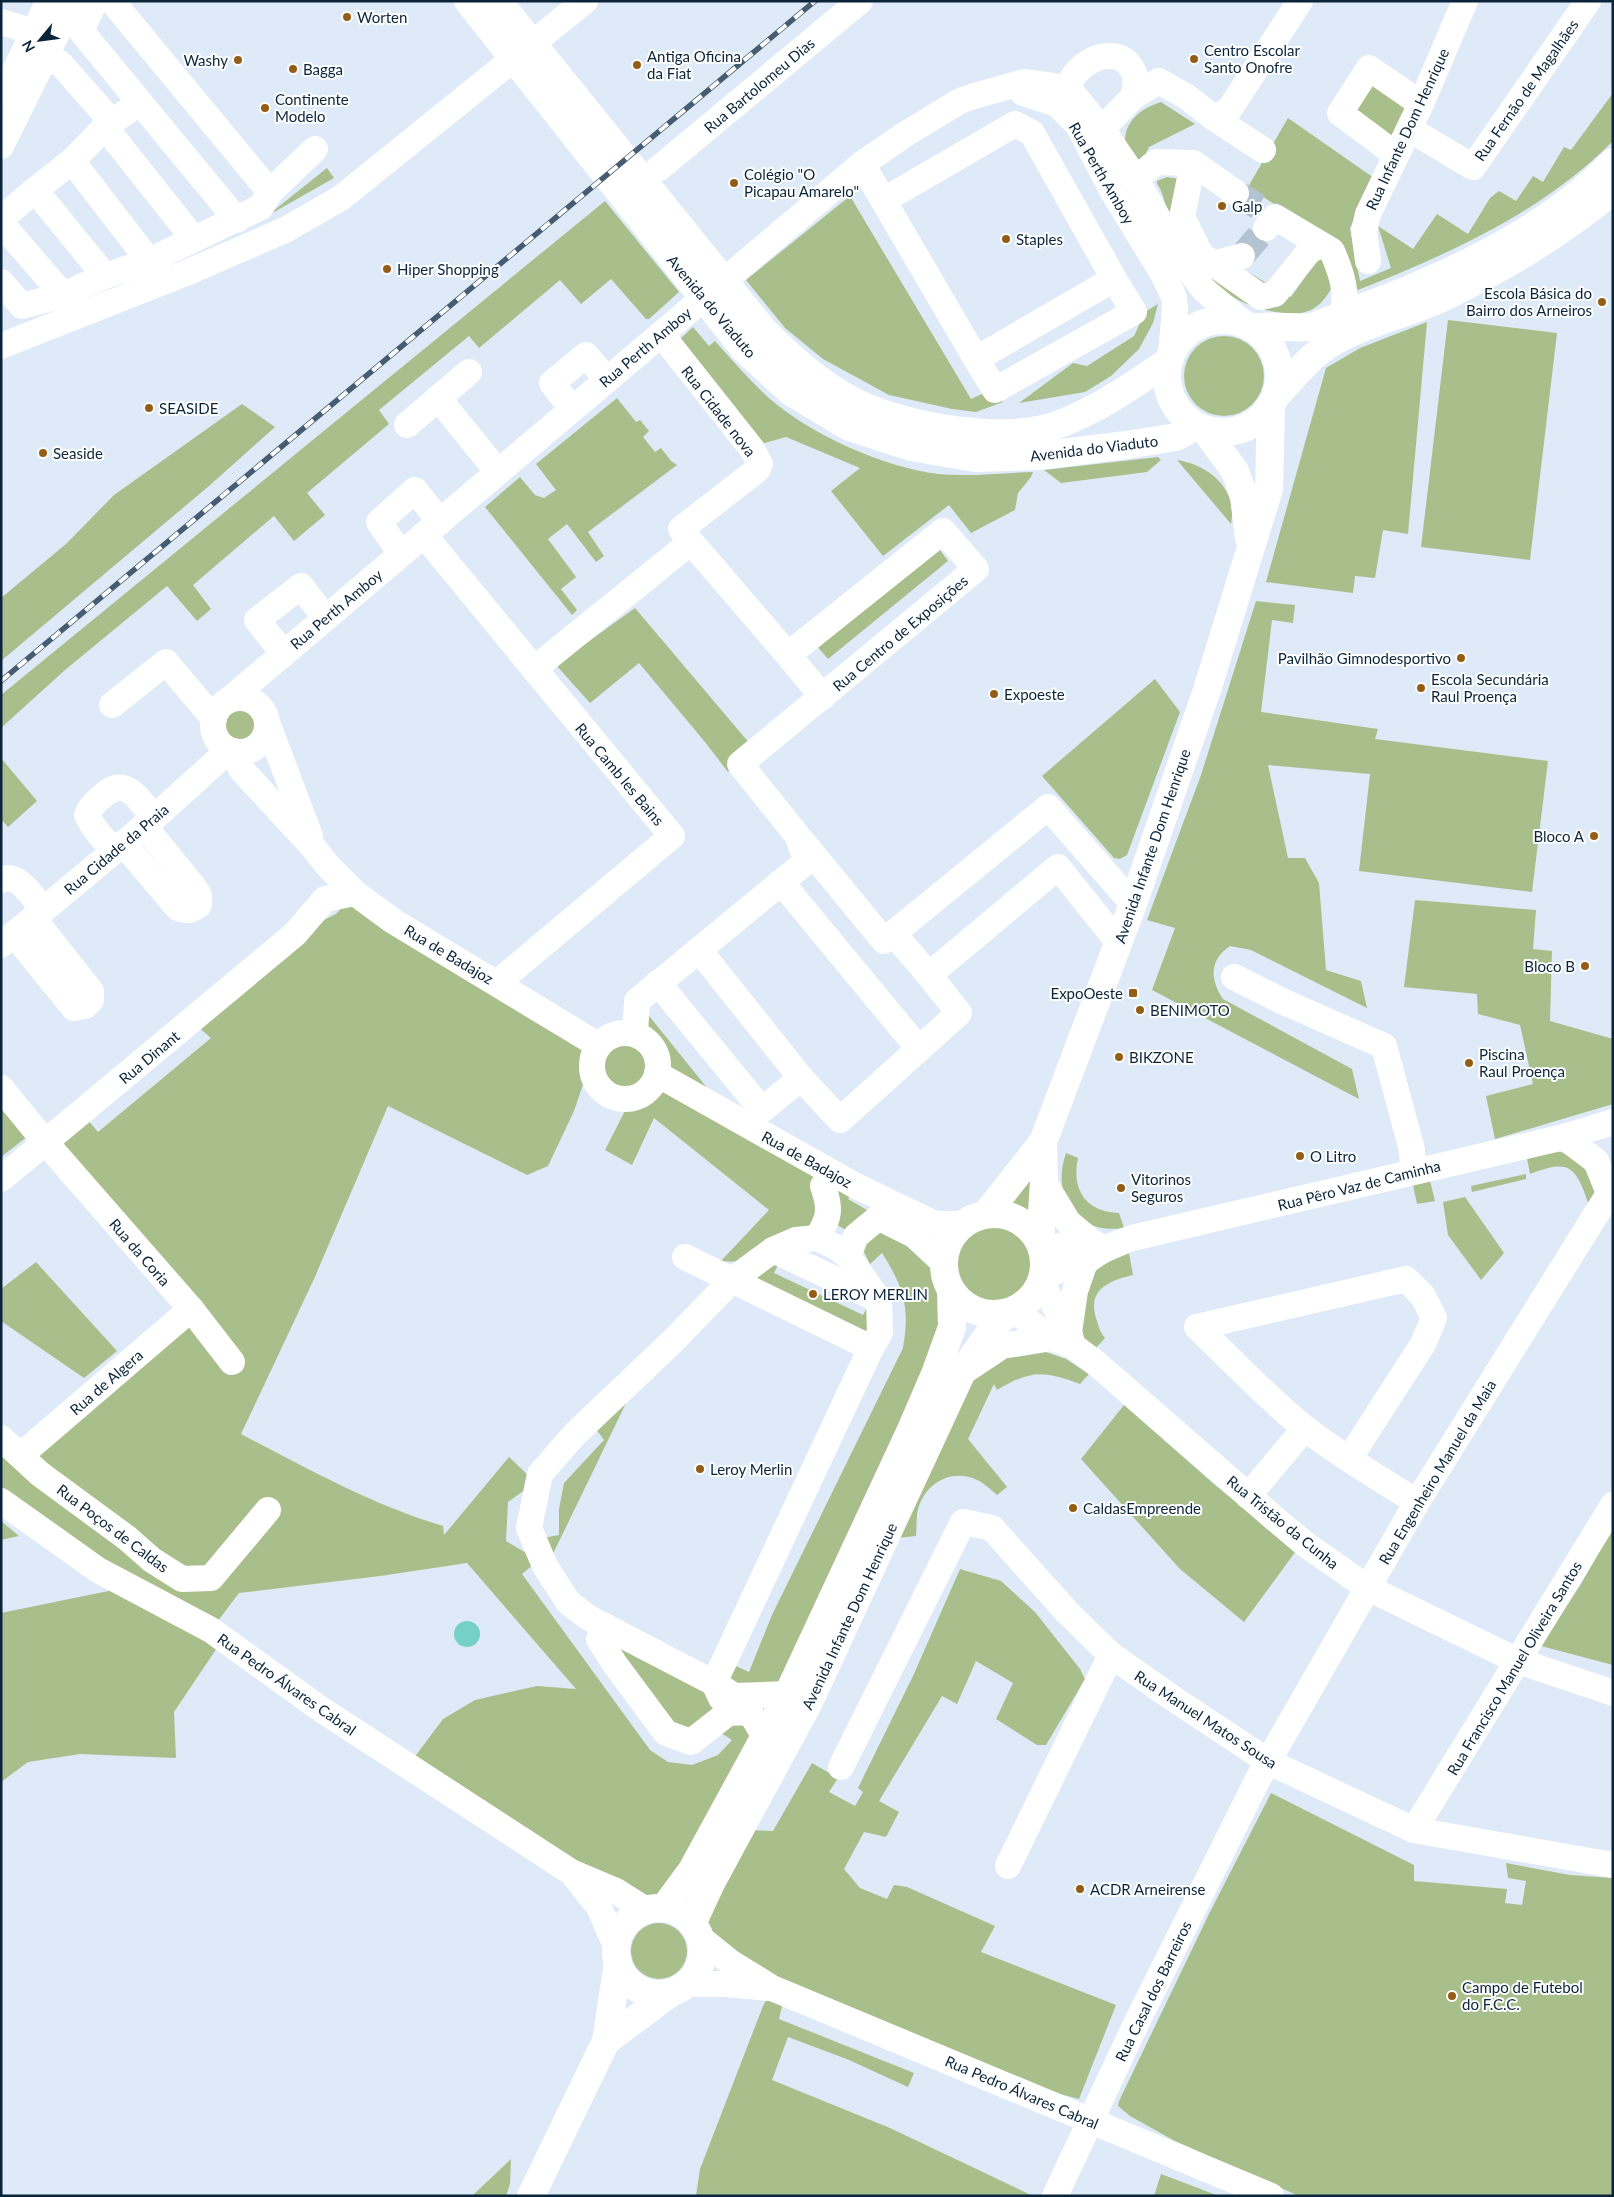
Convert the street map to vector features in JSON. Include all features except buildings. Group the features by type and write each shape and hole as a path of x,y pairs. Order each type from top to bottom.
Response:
{"main road":[{"name":"Avenida do Viaduto","path":"468,1 755,341 801,367 857,403 916,423 972,432 1026,431 1056,425 1092,410 1170,357"},
{"name":"Avenida do Viaduto","path":"498,1 755,341 791,392 849,427 911,447 975,458 1038,456 1126,445 1176,437 1200,427"},
{"path":"1613,162 1600,175 1540,222 1509,240 1437,278 1342,316 1312,327 1298,329 1249,326 1224,319 1202,324 1184,336 1170,357 1167,380 1171,398 1181,414 1200,427 1214,432 1236,431 1256,422 1320,350 1351,332 1444,297 1511,264 1551,238 1613,191"},
{"path":"1249,326 1262,335 1275,353 1280,374 1274,401"},
{"name":"Avenida Infante Dom Henrique","path":"974,1219 1043,1142 1132,904 1207,690 1269,489 1274,401"},
{"name":"Avenida Infante Dom Henrique","path":"1200,427 1235,471 1244,496 1250,546"},
{"name":"Avenida Infante Dom Henrique","path":"1042,1263 1043,1142"},
{"path":"1002,1214 1015,1219 1033,1232 1042,1263 1029,1301 1011,1312 995,1315 974,1310 958,1299 947,1282 944,1263 948,1243 974,1219 1002,1214"},
{"name":"Avenida Infante Dom Henrique","path":"655,1909 692,1870 788,1694 935,1374 952,1327 952,1291"},
{"name":"Avenida Infante Dom Henrique","path":"696,1931 710,1883 808,1704 962,1372 995,1325 1011,1312"},
{"path":"531,2196 606,2041 621,1930 638,1913 655,1909 679,1913 696,1931 702,1946 697,1971 679,1988 606,2041"},
{"path":"617,1955 626,1978 639,1989 655,1994 679,1988"}],"street":[{"path":"1,146 49,1"},
{"path":"1,99 35,47 73,1"},
{"path":"95,1 81,32 237,220"},
{"path":"112,1 270,192"},
{"path":"1,346 186,273 276,234 341,198 585,1"},
{"name":"Rua Bartolomeu Dias","path":"658,169 860,1"},
{"path":"1214,118 1229,110 1300,1"},
{"name":"Rua Infante Dom Henrique","path":"1368,261 1364,231 1368,214 1395,154 1421,104 1465,1"},
{"name":"Rua Fernão de Magalhães","path":"1409,129 1473,167 1588,1"},
{"path":"1,22 35,47 52,77 107,127 194,238"},
{"path":"1071,118 1068,88 1073,77 1095,57 1107,55 1119,58 1129,65 1135,74 1134,96"},
{"path":"1395,154 1340,114 1369,68 1421,104"},
{"path":"1102,129 1134,96 1159,80 1187,97 1214,118 1263,150"},
{"path":"1001,88 1024,82 1068,88 1102,129 1141,188 1183,262 1204,290 1249,326"},
{"name":"Rua Perth Amboy","path":"224,731 284,654 325,618 862,164 904,134 960,101 1001,88 1057,104 1078,125 1113,192 1163,274 1174,297 1175,309 1170,357"},
{"path":"63,295 1,221 35,190 72,161 107,127 140,103"},
{"path":"862,164 995,390 1134,312 1032,133 1015,124 884,200"},
{"path":"1,282 22,306 63,295 106,276 149,261 261,207 270,192 315,149"},
{"path":"72,161 149,261"},
{"path":"1076,209 1113,192 1138,193 1156,162 1193,163 1236,193"},
{"path":"1193,163 1182,217 1201,256 1261,296 1275,294 1309,251 1320,245"},
{"path":"35,190 106,276"},
{"path":"1266,228 1275,217 1332,251 1338,266 1346,303 1342,316"},
{"path":"1213,264 1242,256"},
{"path":"976,359 1114,279"},
{"path":"1,326 41,331"},
{"name":"Rua Cidade nova","path":"660,334 752,449 760,464 757,470 681,529 691,542"},
{"path":"407,424 469,372"},
{"path":"438,398 498,472"},
{"name":"Rua Camb les Bains","path":"401,554 379,522 415,490 432,528 534,669 672,836 497,983"},
{"name":"Rua Centro de Exposições","path":"635,1034 637,1001 807,861 798,835 740,764 976,569 943,531 788,655"},
{"path":"534,669 691,542 823,696"},
{"path":"284,654 257,620 301,586 325,618"},
{"path":"112,704 148,674 166,662 224,731 247,752 262,742 268,725"},
{"path":"224,731 247,698 262,708 314,847"},
{"path":"224,731 241,769 314,847"},
{"name":"Rua Cidade da Praia","path":"16,931 149,822 224,731"},
{"path":"121,786 129,789 149,822 199,896 199,905 192,910 184,911 178,908 119,847 104,840 93,827 87,815 92,805 112,788 121,786"},
{"path":"798,835 884,941 1048,807 1132,904"},
{"name":"Rua de Badajoz","path":"314,847 328,866 355,893 393,921 598,1045"},
{"path":"928,975 1058,867 1118,942"},
{"path":"1,880 9,877 17,880 16,931"},
{"path":"782,882 919,1049"},
{"name":"Rua Dinant","path":"1,1179 295,934 336,914 355,893"},
{"path":"699,950 801,1078 840,1120 959,1013 893,933"},
{"path":"1234,977 1284,1002 1384,1046 1412,1150 1413,1172"},
{"path":"658,984 762,1110 801,1078"},
{"path":"627,1032 635,1034 646,1040 653,1049 658,1061 655,1078 648,1090 630,1099 614,1097 604,1092 594,1079 591,1066 594,1052 598,1045 612,1035 627,1032"},
{"path":"655,1078 823,1186 914,1235 944,1263"},
{"name":"Rua de Badajoz","path":"655,1078 856,1186 935,1224 974,1219"},
{"name":"Rua da Coria","path":"1,1088 46,1143 191,1309 232,1362"},
{"name":"Rua Pêro Vaz de Caminha","path":"1042,1263 1094,1251 1132,1238 1307,1199 1564,1137 1613,1122"},
{"path":"1564,1137 1596,1160 1611,1190"},
{"path":"1044,1182 1068,1222 1094,1251 1075,1291 1065,1339"},
{"path":"817,1238 828,1220 829,1202 823,1186"},
{"name":"Rua Engenheiro Manuel da Maia","path":"1269,1762 1418,1502 1611,1190"},
{"path":"848,1256 856,1236 879,1217"},
{"path":"728,1713 714,1682 871,1348 880,1334 879,1300 848,1256 838,1248 817,1238 796,1240 773,1250 732,1280 674,1340 575,1434 540,1474 529,1528 545,1566 568,1602 589,1618 714,1682 734,1696 788,1694"},
{"path":"773,1250 879,1300"},
{"path":"685,1257 871,1348"},
{"path":"1042,1263 1065,1339"},
{"path":"1349,1460 1423,1344 1434,1318 1423,1296 1406,1279 1197,1327 1257,1386 1305,1428 1349,1460 1418,1502"},
{"name":"Rua de Algera","path":"21,1454 191,1309"},
{"name":"Rua Tristão da Cunha","path":"1011,1312 1065,1339 1097,1364 1305,1544 1368,1588 1518,1662 1613,1692"},
{"path":"962,1372 1002,1346 1065,1339"},
{"path":"1248,1496 1305,1428"},
{"name":"Rua Poços de Caldas","path":"1,1438 21,1454 40,1474 127,1538 152,1560 182,1579 211,1578 268,1510"},
{"name":"Rua Pedro Álvares Cabral","path":"1,1501 98,1570 211,1630 322,1710 571,1872"},
{"name":"Rua Francisco Manuel Oliveira Santos","path":"1414,1830 1613,1505"},
{"name":"Rua Manuel Matos Sousa","path":"841,1767 963,1522 992,1528 1067,1612 1111,1655 1269,1762 1414,1830 1613,1865"},
{"path":"612,1630 599,1639 666,1733 691,1742 728,1713 750,1712 765,1737"},
{"path":"1008,1866 1111,1655"},
{"name":"Rua Casal dos Barreiros","path":"1055,2196 1092,2121 1136,2024 1258,1779 1269,1762"},
{"path":"571,1872 655,1909"},
{"path":"571,1872 599,1907 617,1955"},
{"path":"696,1931 730,1962 772,1988"},
{"path":"679,1988 725,1984 772,1988"},
{"name":"Rua Pedro Álvares Cabral","path":"772,1988 1271,2196"}],"shaded area":[{"path":"1369,68 1421,104 1395,154 1340,113"},
{"path":"1613,93 1613,141 1586,166 1526,210 1493,229 1426,262 1358,290 1349,292 1340,247 1248,187 1288,118 1374,178 1350,228 1360,281 1391,268 1378,226 1413,249 1437,214 1468,234 1490,198 1499,191 1516,201 1533,176 1543,182 1564,147 1571,150"},
{"path":"1161,102 1195,124 1149,147 1143,160 1131,159 1125,140 1126,131 1130,123 1143,110"},
{"path":"327,168 334,178 267,216"},
{"path":"1167,177 1179,179 1194,245 1269,285 1271,283 1291,297 1319,257 1325,260 1332,287 1328,294 1313,309 1307,312 1292,314 1260,309 1225,292 1199,266 1178,232 1157,184 1157,181"},
{"path":"850,196 971,399 984,393 1003,402 976,412 952,409 889,395 823,359 785,328 746,280"},
{"path":"605,201 679,292 649,319 646,319 611,279 581,304 560,280 479,348 469,336 379,410 389,424 307,493 325,515 294,541 274,516 193,585 211,609 197,621 167,586 65,670 1,728 1,695"},
{"path":"1158,304 1153,323 1139,349 1111,376 1085,392 1019,403 1073,363 1087,366 1134,336 1145,312"},
{"path":"1448,320 1557,333 1530,560 1421,547"},
{"path":"1427,322 1408,534 1383,530 1375,578 1355,576 1353,593 1266,582 1326,368 1360,348"},
{"path":"693,327 709,346 715,341 770,399 787,412 827,437 872,457 938,474 974,475 1033,472 1018,493 1015,510 971,533 949,505 883,556 831,491 860,468 786,437 761,444 679,340"},
{"path":"1224,336 1239,339 1252,348 1261,361 1264,376 1261,391 1252,404 1239,413 1224,416 1209,413 1196,404 1187,391 1184,376 1187,361 1196,348 1209,339"},
{"path":"617,398 636,422 640,420 649,431 643,437 655,452 661,448 671,461 677,465 588,532 604,556 596,562 567,524 548,539 576,577 561,589 577,610 572,615 485,507 520,477 535,495 544,498 556,490 536,464"},
{"path":"242,404 275,427 209,486 1,661 1,598 66,544 114,495"},
{"path":"1158,457 1161,460 1147,472 1061,483 1044,470"},
{"path":"1177,460 1200,467 1219,481 1230,500 1232,511 1231,524"},
{"path":"937,546 948,561 828,659 816,645"},
{"path":"1256,601 1295,605 1293,623 1272,620 1261,712 1378,729 1375,739 1548,761 1532,892 1359,871 1370,774 1268,765 1288,858 1305,858 1319,883 1326,970 1361,981 1367,1008 1251,950 1230,946 1218,958 1215,964 1214,978 1223,999 1352,1069 1359,1099 1152,990 1175,928 1147,920 1201,775"},
{"path":"635,608 756,751 728,772 639,663 590,703 556,665"},
{"path":"1155,679 1180,712 1127,855 1120,859 1114,858 1042,776"},
{"path":"242,707 256,713 262,727 256,741 242,747 228,741 222,727 228,713"},
{"path":"1,758 37,801 8,827 1,819"},
{"path":"355,893 594,1052 574,1111 548,1166 527,1175 388,1106 314,1279 241,1434 365,1497 443,1526 444,1535 509,1457 531,1478 526,1489 508,1502 506,1541 528,1554 534,1564 522,1574 650,1750 668,1762 692,1765 718,1755 732,1740 721,1733 691,1742 599,1639 714,1682 736,1666 749,1672 772,1615 903,1348 906,1321 900,1288 890,1265 882,1253 870,1264 856,1236 822,1216 818,1224 741,1262 721,1261 769,1210 654,1118 632,1165 605,1150 631,1099 648,1090 654,1083 658,1072 656,1054 646,1040 637,1001 729,1115 942,1236 936,1245 850,1196 848,1199 879,1217 944,1273 952,1327 818,1630 655,1908 408,1766 443,1719 475,1700 537,1686 576,1689 467,1563 380,1576 239,1593 211,1630 223,1639 174,1712 176,1758 80,1754 28,1762 1,1782 1,1613 128,1587 1,1501 1,1438 20,1454 190,1309 46,1143 82,1113 98,1132 211,1038 191,1021 295,934 336,914"},
{"path":"1415,900 1536,910 1533,949 1552,951 1550,1021 1613,1039 1613,1104 1495,1139 1486,1096 1533,1084 1520,1025 1478,1014 1477,994 1404,987"},
{"path":"625,1036 641,1041 646,1045 650,1050 655,1066 650,1082 646,1087 641,1091 625,1096 609,1091 604,1087 600,1082 595,1066 600,1050 604,1045 609,1041"},
{"path":"1,1105 28,1136 1,1157"},
{"path":"1557,1151 1579,1161 1587,1172 1596,1194 1589,1205 1580,1182 1570,1169 1554,1167 1530,1174 1527,1158"},
{"path":"1066,1153 1078,1158 1077,1180 1083,1197 1090,1204 1107,1212 1119,1213 1124,1228 1107,1229 1093,1225 1081,1219 1071,1210 1065,1198 1062,1184 1062,1169"},
{"path":"1038,1169 1031,1217 1007,1205"},
{"path":"1526,1174 1526,1179 1472,1192 1471,1186"},
{"path":"1430,1181 1435,1201 1417,1204 1413,1185"},
{"path":"1465,1197 1504,1253 1481,1280 1448,1235 1443,1202"},
{"path":"987,1227 1001,1227 1015,1233 1025,1243 1031,1257 1029,1278 1015,1295 1001,1301 987,1301 973,1295 963,1285 957,1271 957,1257 963,1243 973,1233"},
{"path":"1129,1253 1133,1275 1107,1284 1101,1289 1094,1302 1094,1311 1099,1328 1105,1338 1094,1350 1084,1338 1080,1323 1089,1279 1100,1266"},
{"path":"780,1261 774,1273 863,1315 869,1304 873,1327 865,1336 753,1282 756,1275"},
{"path":"36,1262 117,1351 84,1378 1,1321 1,1289"},
{"path":"1043,1351 1066,1359 1089,1374 1080,1384 1056,1376 1037,1374 1009,1383 997,1390 994,1384 968,1439 1007,1487 997,1495 981,1482 966,1476 948,1477 940,1480 927,1492 918,1509 916,1536 897,1538 970,1383 992,1363 1016,1352"},
{"path":"628,1399 551,1558 543,1538 559,1535 559,1509 564,1483 604,1440 596,1429"},
{"path":"1124,1405 1215,1485 1296,1551 1244,1622 1180,1569 1081,1459"},
{"path":"1,1521 19,1536 1,1540"},
{"path":"1613,1528 1613,1665 1541,1646 1581,1584"},
{"path":"960,1569 1001,1581 1035,1612 1080,1669 1085,1679 1046,1745 1037,1745 996,1719 1013,1683 976,1661 957,1704 942,1696 879,1801 899,1812 886,1837 864,1832 844,1869 860,1888 887,1899 894,1885 907,1887 995,1926 981,1952 1116,2005 1079,2099 1041,2089 785,1994 779,2019 914,2073 908,2087 849,2060 788,2037 772,2080 890,2128 1033,2196 696,2196 700,2169 763,2006 772,1988 700,1938 747,1830 773,1831 812,1763 838,1778 829,1792 855,1806 863,1792 858,1788 913,1676"},
{"path":"467,1621 476,1625 480,1634 476,1643 467,1647 458,1643 454,1634 458,1625"},
{"path":"1271,1793 1414,1865 1414,1881 1507,1889 1505,1903 1522,1905 1526,1881 1508,1878 1506,1863 1570,1875 1613,1878 1613,2196 1299,2196 1173,2140 1130,2116 1118,2106 1210,1912"},
{"path":"659,1923 670,1925 679,1931 685,1940 687,1951 685,1962 679,1971 670,1977 659,1979 648,1977 639,1971 633,1962 631,1951 633,1940 639,1931 648,1925"},
{"path":"511,2159 510,2184 506,2196 472,2196"},
{"path":"1161,2174 1219,2196 1154,2196"}],"tunnel":[{"path":"1236,193 1275,217"},
{"path":"1242,256 1266,228"}],"railway":[{"path":"1,681 815,1"}],"place":[{"name":"Worten","path":"347,17"},
{"name":"Centro Escolar Santo Onofre","path":"1194,59"},
{"name":"Washy","path":"238,60"},
{"name":"Antiga Oficina da Fiat","path":"637,65"},
{"name":"Bagga","path":"293,69"},
{"name":"Continente Modelo","path":"265,108"},
{"name":"Colégio \"O Picapau Amarelo\"","path":"734,183"},
{"name":"Galp","path":"1222,206"},
{"name":"Staples","path":"1006,239"},
{"name":"Hiper Shopping","path":"387,269"},
{"name":"Escola Básica do Bairro dos Arneiros","path":"1602,302"},
{"name":"SEASIDE","path":"149,408"},
{"name":"Seaside","path":"43,453"},
{"name":"Pavilhão Gimnodesportivo","path":"1461,658"},
{"name":"Escola Secundária Raul Proença","path":"1421,688"},
{"name":"Expoeste","path":"994,694"},
{"name":"Bloco A","path":"1594,836"},
{"name":"Bloco B","path":"1585,966"},
{"name":"ExpoOeste","path":"1133,993"},
{"name":"BENIMOTO","path":"1140,1010"},
{"name":"BIKZONE","path":"1119,1057"},
{"name":"Piscina Raul Proença","path":"1469,1063"},
{"name":"O Litro","path":"1300,1156"},
{"name":"Vitorinos Seguros","path":"1121,1188"},
{"name":"LEROY MERLIN","path":"813,1294"},
{"name":"Leroy Merlin","path":"700,1469"},
{"name":"CaldasEmpreende","path":"1073,1508"},
{"name":"ACDR Arneirense","path":"1080,1889"},
{"name":"Campo de Futebol do F.C.C.","path":"1452,1996"}]}
